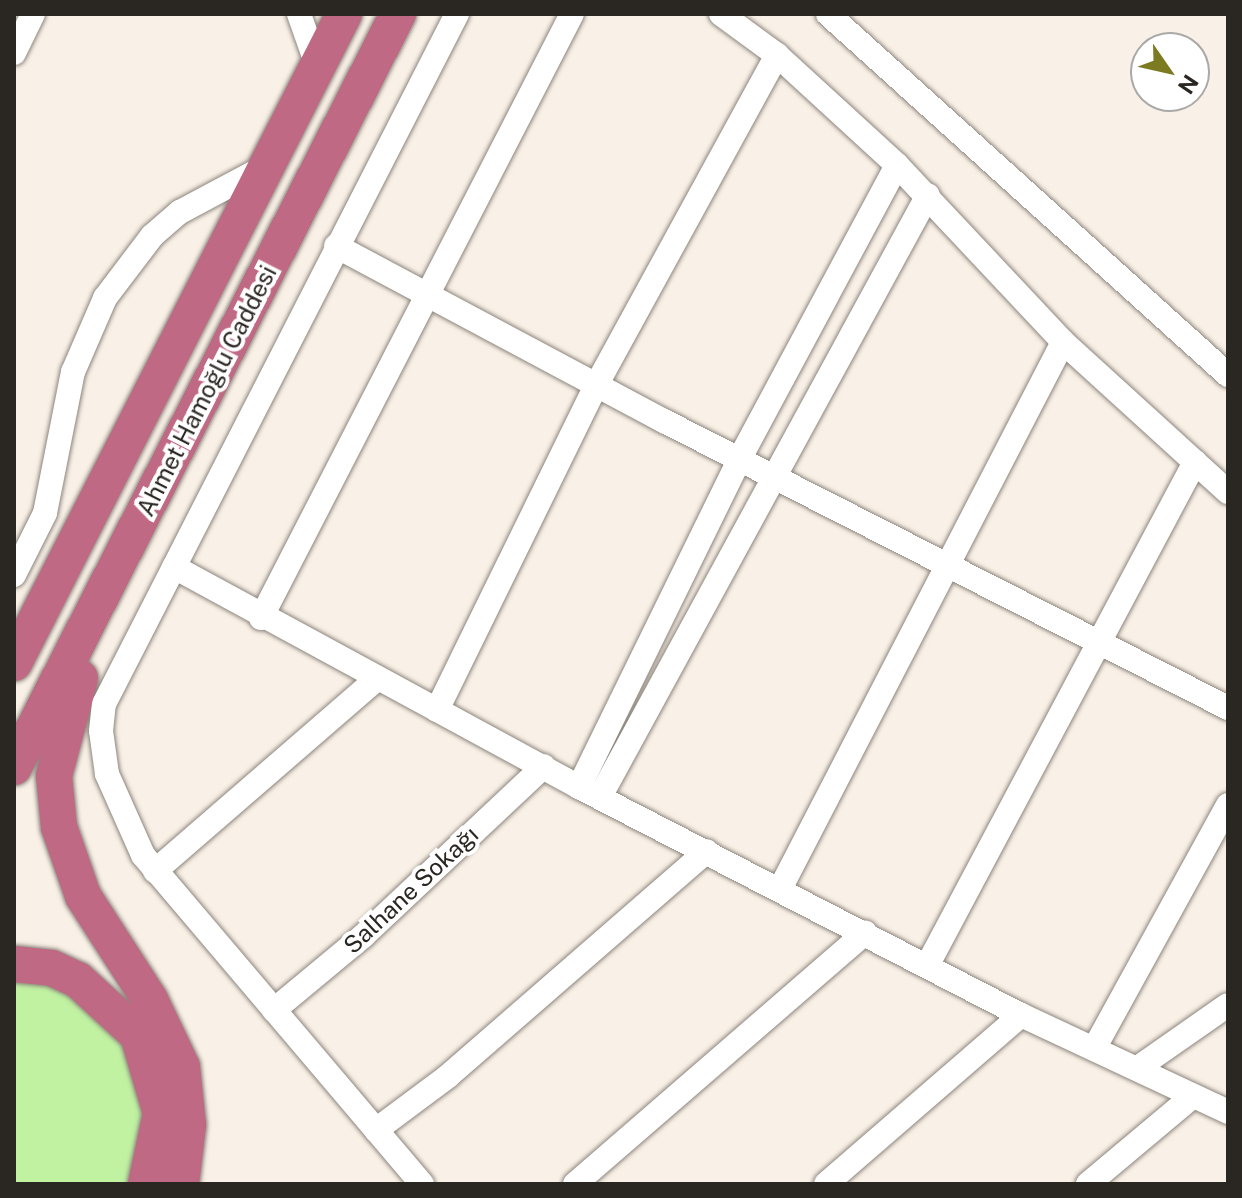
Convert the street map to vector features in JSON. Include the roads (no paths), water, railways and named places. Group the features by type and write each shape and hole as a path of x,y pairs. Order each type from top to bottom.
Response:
{"highway":[{"name":"Ahmet Hamoğlu Caddesi","path":"14,663 344,14"},
{"name":"Ahmet Hamoğlu Caddesi","path":"14,767 398,14"},
{"path":"14,627 101,495"},
{"path":"126,551 61,737 54,800 71,871 83,896 150,1000 182,1067 188,1102 180,1174"},
{"path":"14,964 52,968 78,980 138,1035 161,1113 146,1184"}],"street":[{"path":"14,53 33,14"},
{"path":"299,14 317,65"},
{"path":"422,1184 155,871 107,774 101,731 104,704 457,14"},
{"path":"261,618 572,14"},
{"path":"721,14 777,55 897,165 1063,342 1228,492"},
{"path":"828,14 1228,375"},
{"path":"437,710 598,382 777,55"},
{"path":"14,575 45,513 73,372 105,298 152,236 180,212 270,164"},
{"path":"590,791 740,458 897,165"},
{"path":"590,791 928,195"},
{"path":"336,246 771,475 1228,708"},
{"path":"780,889 1063,342"},
{"path":"927,966 1097,641 1195,462"},
{"path":"174,567 261,618 1021,1015 1139,1067 1228,1112"},
{"path":"155,871 377,679"},
{"name":"Salhane Sokağı","path":"274,1010 363,936 544,766"},
{"path":"1095,1047 1228,805"},
{"path":"376,1130 447,1077 707,851"},
{"path":"575,1184 865,933"},
{"path":"1139,1067 1228,1005"},
{"path":"826,1184 1021,1015"},
{"path":"1088,1184 1193,1096"}]}
